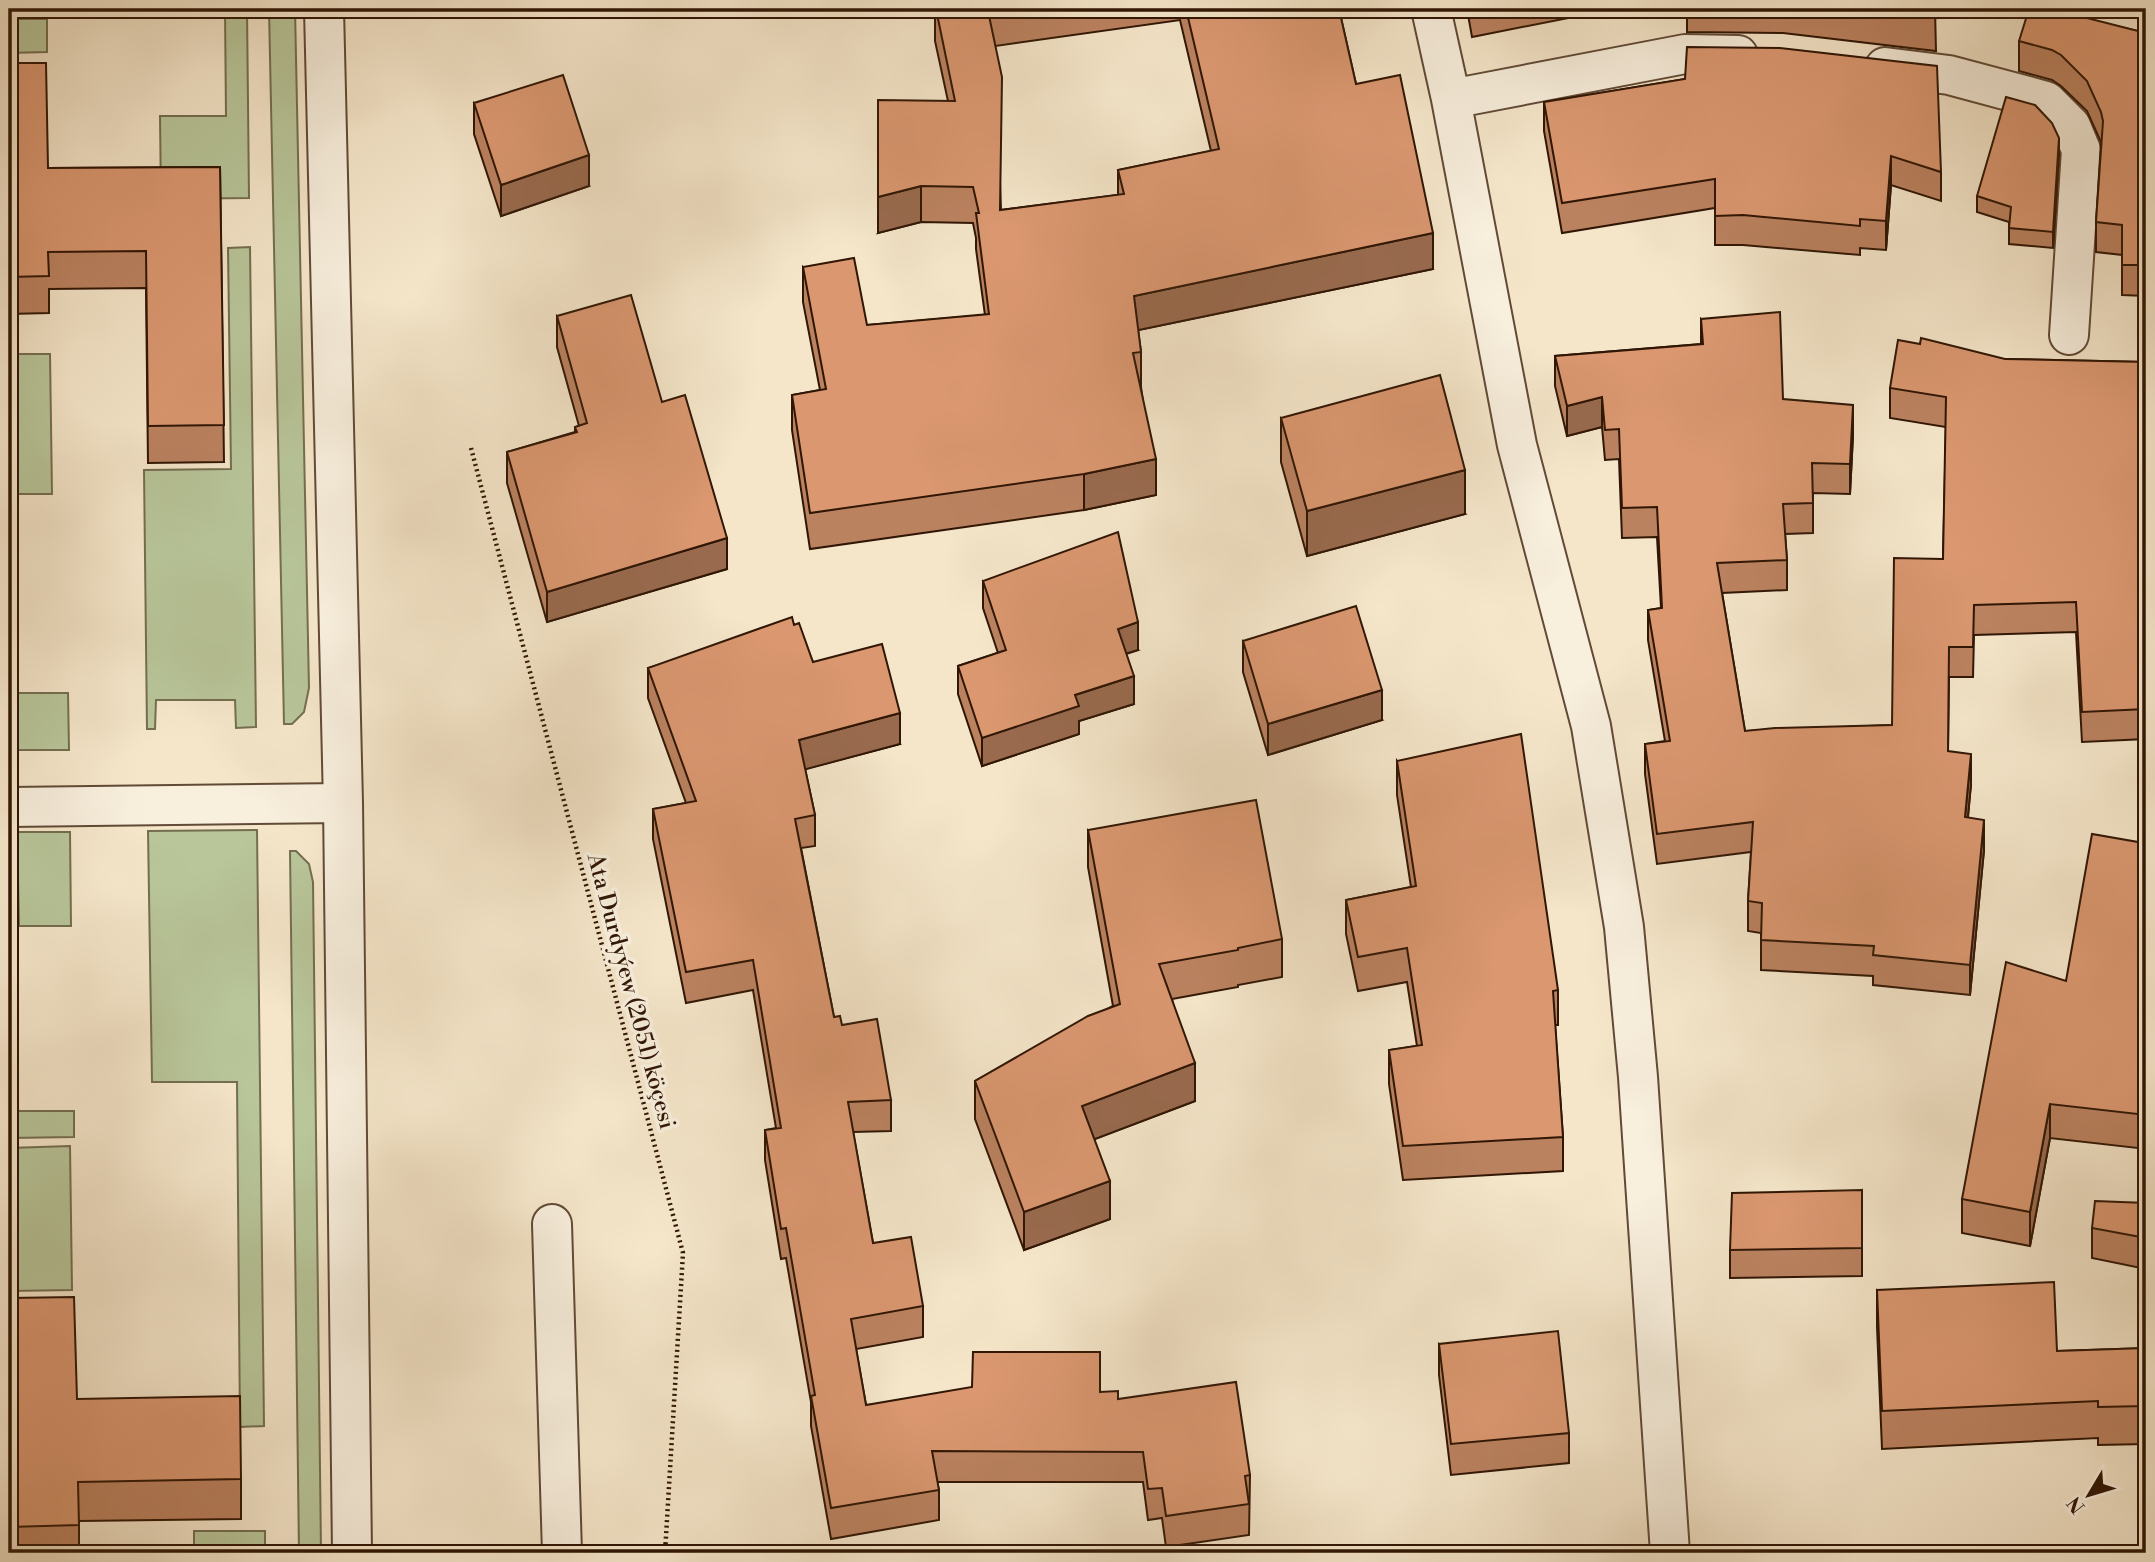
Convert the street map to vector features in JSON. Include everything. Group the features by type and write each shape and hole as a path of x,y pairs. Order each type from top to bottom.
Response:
{"street":[{"path":"324,9 343,803 352,1553"},
{"path":"1430,9 1451,99 1517,445 1591,726 1624,927 1638,1077 1670,1553"},
{"path":"1451,99 1685,54 1767,55"},
{"path":"1846,63 1949,75 2046,101 2071,126 2081,150 2069,334"},
{"path":"9,807 343,803"},
{"path":"552,1224 562,1553"}],"path":[{"name":"Ata Durdyýew (2051) köçesi","path":"471,448 683,1253 665,1553"}],"green space":[{"path":"225,9 247,9 249,198 161,199 160,116 226,116"},
{"path":"269,9 295,9 309,688 304,712 292,724 284,724"},
{"path":"9,19 47,19 47,52 9,53"},
{"path":"250,247 256,727 236,728 235,700 156,700 155,729 147,729 144,470 231,469 228,248"},
{"path":"9,354 50,354 52,494 9,494"},
{"path":"16,693 68,693 69,750 17,750"},
{"path":"257,830 264,1426 240,1427 237,1082 152,1082 148,831"},
{"path":"17,832 70,832 71,926 19,926"},
{"path":"290,851 296,851 309,864 313,882 321,1553 299,1553"},
{"path":"9,1111 74,1111 74,1137 9,1138"},
{"path":"70,1146 72,1290 9,1291 9,1148"},
{"path":"194,1531 265,1531 265,1553 194,1553"}],"building":[{"path":"936,9 1006,9 988,11 1002,77 1000,210 1124,194 1118,170 1219,149 1186,9 1339,9 1356,84 1400,75 1433,233 1134,296 1141,352 1133,353 1156,459 1084,474 810,513 792,395 826,389 803,267 854,258 867,325 989,314 976,213 979,213 973,187 921,186 878,197 878,100 955,101"},
{"path":"1859,9 1935,9 1936,18"},
{"path":"2029,9 2085,9 2083,17 2146,33 2146,265 2122,265 2122,225 2096,222 2103,121 2101,112 2087,81 2061,55 2019,41"},
{"path":"1687,47 1780,48 1937,66 1941,172 1891,156 1886,221 1860,219 1860,226 1743,215 1715,216 1715,179 1562,203 1544,102 1685,79"},
{"path":"9,63 46,63 48,168 220,167 224,425 148,426 146,251 48,252 49,276 9,277"},
{"path":"563,75 589,155 501,185 474,103"},
{"path":"2006,97 2035,105 2052,123 2059,138 2053,232 2009,228 2011,207 1977,196"},
{"path":"631,295 662,402 685,395 727,538 547,592 507,452 577,432 575,427 587,423 557,316"},
{"path":"1780,312 1783,399 1853,405 1850,464 1812,463 1813,503 1783,504 1787,560 1717,563 1745,731 1892,725 1894,558 1943,559 1946,397 1890,388 1898,340 1920,344 1921,338 2005,359 2146,362 2146,709 2082,712 2076,602 1974,605 1973,647 1949,647 1948,751 1971,754 1965,817 1984,820 1970,965 1873,955 1874,946 1761,940 1762,903 1748,901 1753,822 1657,834 1645,744 1670,741 1648,610 1662,608 1657,507 1622,508 1619,429 1605,430 1602,397 1567,406 1555,356 1703,344 1701,319"},
{"path":"1440,375 1465,470 1307,511 1281,418"},
{"path":"1118,532 1138,622 1118,629 1134,676 1075,695 1079,706 982,738 958,666 1006,650 983,581"},
{"path":"1356,606 1382,690 1268,724 1243,641"},
{"path":"792,617 794,625 799,623 813,662 882,644 900,713 799,740 815,815 795,819 834,1017 840,1016 842,1025 877,1019 891,1100 848,1102 873,1243 911,1237 923,1306 851,1319 866,1405 972,1387 973,1352 1100,1352 1100,1392 1118,1391 1118,1399 1236,1382 1250,1475 1245,1476 1249,1504 1166,1516 1162,1488 1148,1489 1143,1452 932,1451 939,1490 831,1508 811,1396 815,1395 786,1228 781,1229 765,1130 781,1128 753,960 686,972 653,809 696,801 648,668"},
{"path":"1521,734 1558,990 1553,991 1563,1137 1403,1146 1389,1050 1422,1045 1407,948 1358,957 1346,900 1416,886 1397,761"},
{"path":"1256,800 1282,939 1159,964 1195,1063 1082,1106 1110,1181 1024,1212 975,1081 1088,1016 1120,1004 1088,830"},
{"path":"2146,826 2146,1115 2050,1104 2030,1212 1962,1199 2006,962 2066,981 2092,834 2144,843"},
{"path":"1862,1190 1862,1248 1730,1250 1732,1193"},
{"path":"2095,1201 2146,1203 2146,1238 2092,1228"},
{"path":"2054,1282 2057,1351 2146,1348 2146,1406 2098,1407 2098,1401 1882,1411 1877,1290"},
{"path":"74,1297 77,1399 240,1396 241,1479 78,1482 79,1525 9,1527 9,1298"},
{"path":"1558,1331 1569,1433 1451,1444 1439,1344"}]}
